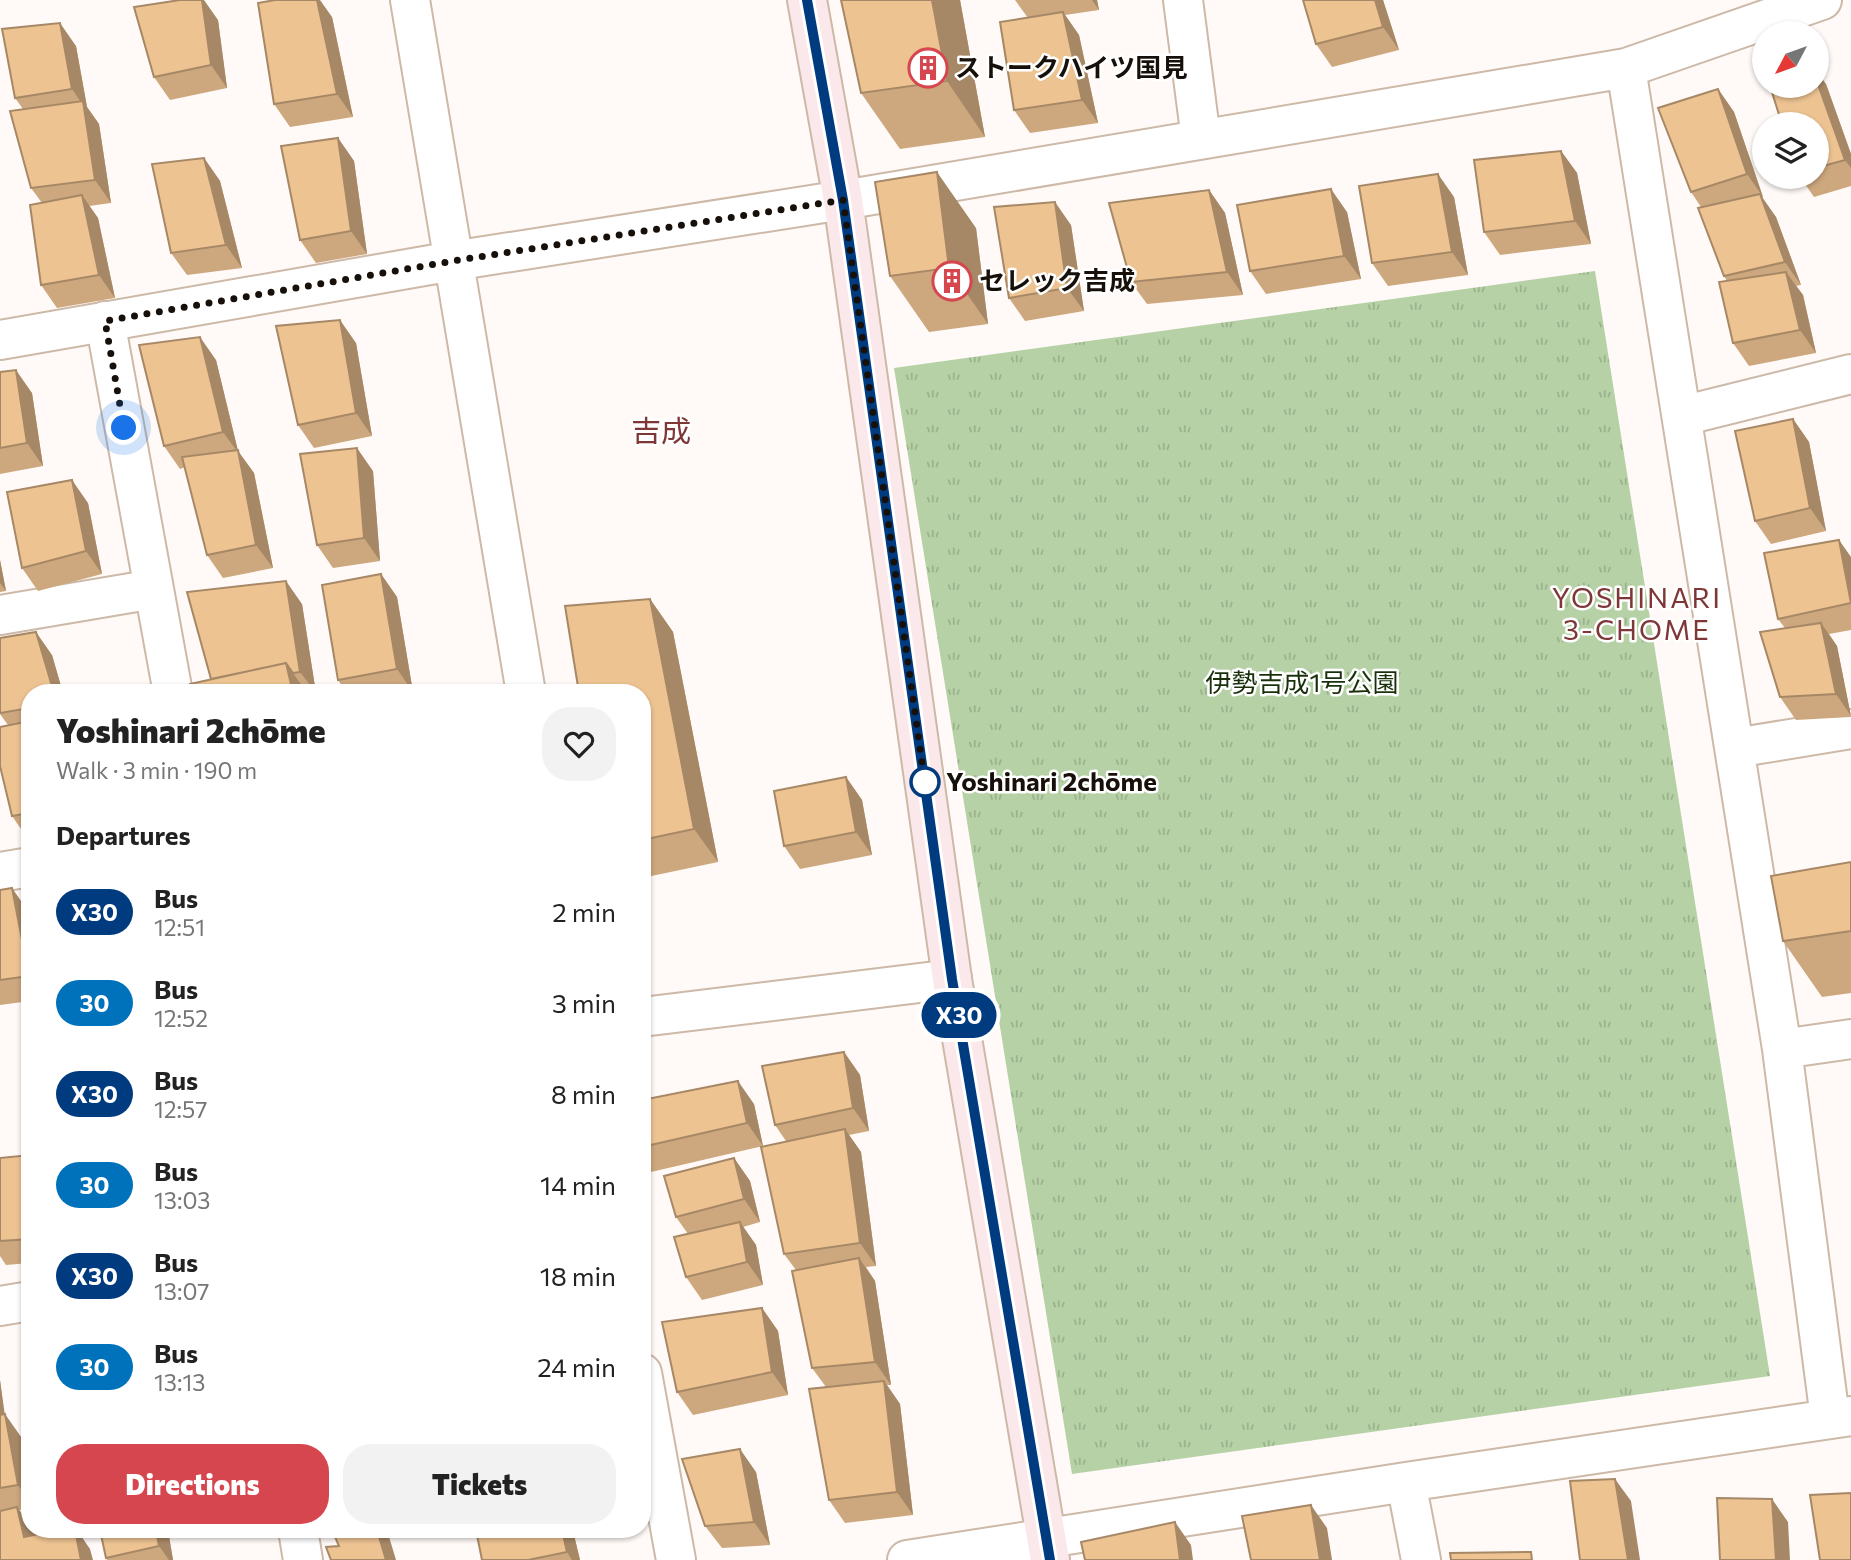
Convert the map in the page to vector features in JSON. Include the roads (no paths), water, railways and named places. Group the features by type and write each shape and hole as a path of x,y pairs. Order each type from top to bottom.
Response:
{"street":[{"path":"410,0 524,684"},
{"path":"807,0 843,200 952,979 1049,1549"},
{"path":"1183,0 1201,139"},
{"path":"0,340 453,261 843,200 1626,68 1822,0"},
{"path":"907,1560 1049,1549 1405,1482 1841,1417 1626,68"},
{"path":"105,321 171,684"},
{"path":"1682,416 1851,374"},
{"path":"0,615 154,589"},
{"path":"1735,748 1851,729"},
{"path":"0,872 21,868"},
{"path":"651,1016 952,979"},
{"path":"1782,1049 1851,1039"},
{"path":"0,1306 21,1302"},
{"path":"651,1422 676,1560"},
{"path":"1405,1482 1422,1560"},
{"path":"299,1538 303,1560"}],"place":[{"name":"ストークハイツ国見","path":"928,68"},
{"name":"セレック吉成","path":"952,281"},
{"name":"Yoshinari 2chōme","path":"925,782"}],"district":[{"name":"吉成","path":"661,432"},
{"name":"YOSHINARI 3-CHOME","path":"1637,614"}],"park label":[{"name":"伊勢吉成1号公園","path":"1302,683"}]}
